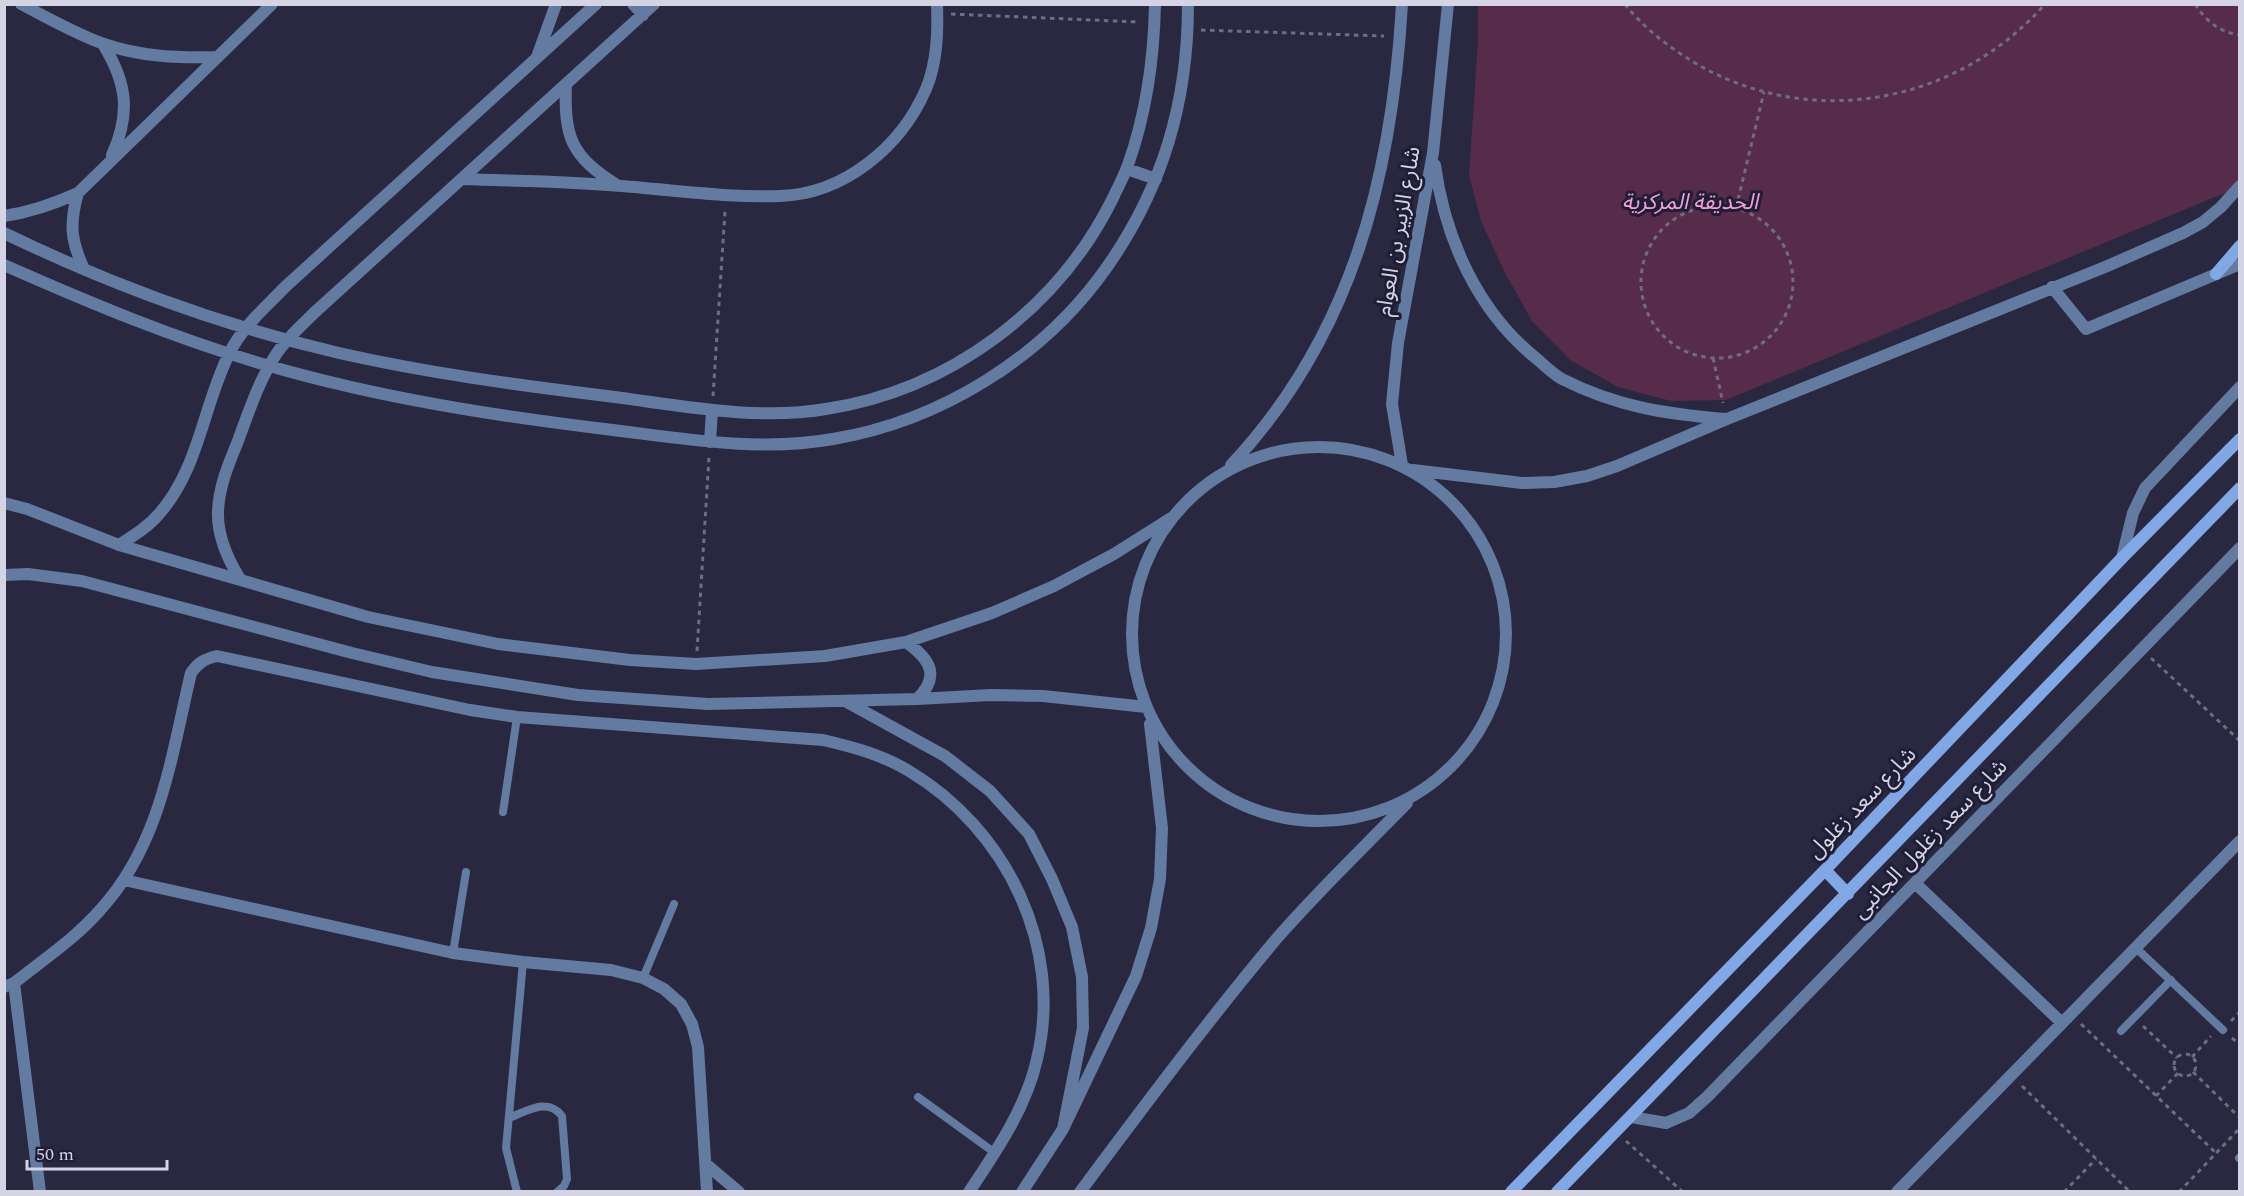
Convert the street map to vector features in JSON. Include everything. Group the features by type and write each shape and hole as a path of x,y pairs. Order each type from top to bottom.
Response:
{"main road":[{"path":"2216,274 2240,246"},
{"name":"شارع سعد زغلول","path":"1511,1191 1825,870 2122,558 2240,439"},
{"path":"1557,1191 2240,488"},
{"path":"1825,870 1848,894"}],"street":[{"path":"21,4 103,44 131,52 159,56 218,57"},
{"path":"4,216 53,204 78,193 272,4"},
{"path":"537,58 556,4"},
{"path":"119,545 140,531 174,495 186,474 229,354 246,327 285,287 596,4"},
{"path":"633,4 643,15"},
{"path":"240,579 230,562 221,538 218,512 221,486 255,393 269,366 287,340 654,4"},
{"path":"4,233 84,269 180,306 287,340 340,353 442,373 712,410 769,414 826,409 881,397 924,380 984,348 1028,312 1067,271 1100,224 1127,169 1143,113 1151,72 1155,4"},
{"path":"4,265 158,330 229,354 269,366 431,404 710,442 772,445 833,439 893,425 950,401 986,381 1052,332 1094,286 1129,236 1156,179 1173,131 1184,81 1188,4"},
{"name":"شارع الزبير بن العوام","path":"1225,471 1256,438 1293,388 1324,334 1350,278 1370,219 1395,98 1402,4"},
{"name":"شارع الزبير بن العوام","path":"1406,467 1392,404 1408,282 1433,153 1448,4"},
{"path":"463,179 618,185 726,195 782,196 819,189 854,174 884,151 908,122 926,88 936,52 937,9"},
{"path":"103,44 116,65 124,89 125,114 120,139 109,163"},
{"path":"566,84 565,109 568,132 578,152 592,170 618,185"},
{"path":"1433,153 1439,197 1457,250 1471,280 1496,317 1525,350 1560,378 1602,396 1642,409 1727,419"},
{"path":"1127,169 1156,179"},
{"path":"4,503 27,509 119,545 368,616 498,644 630,660 696,664 825,656 906,642 992,613 1054,586 1114,554 1171,518 1201,489 1225,471 1253,458 1283,450 1313,446 1344,448 1364,452 1406,467 1522,483 1554,482 1587,476 1617,466 1727,419 2105,267 2182,233 2212,214 2240,186"},
{"path":"78,193 72,212 72,232 76,251 84,269"},
{"path":"2052,287 2086,329 2240,264"},
{"path":"2122,558 2133,513 2145,488 2240,387"},
{"path":"710,442 712,410"},
{"path":"1080,1191 1211,1019 1280,936 1412,798 1442,776 1465,752 1484,724 1497,693 1507,627 1503,594 1493,561 1477,532 1456,505 1431,483 1406,467"},
{"path":"1022,1191 1063,1129 1136,976 1152,928 1160,879 1162,828 1148,712 1136,677 1131,636 1136,594 1149,554 1171,518"},
{"name":"شارع سعد زغلول الجانبى","path":"1631,1117 1666,1123 1689,1113 1707,1097 2240,548"},
{"path":"4,575 28,574 82,582 432,672 514,686 621,699 708,704 917,699 991,694 1043,696 1148,712 1178,759 1204,784 1236,803 1270,816 1306,822 1342,821 1378,813 1412,798"},
{"path":"906,642 926,658 930,669 930,681 925,691 917,699"},
{"path":"40,1191 9,985 76,934 102,909 124,880 146,841 160,807 191,673 197,664 206,658 217,657 470,710 517,717 824,740 867,751 908,770 945,795 977,826 1004,862 1027,907 1040,957 1044,1007 1038,1058 1022,1107 969,1191"},
{"path":"844,701 893,730 945,756 990,791 1029,834 1052,879 1072,927 1082,977 1083,1028 1063,1129"},
{"path":"1897,1191 2240,841"},
{"path":"124,880 453,953 611,970 643,978 664,988 681,1004 692,1024 698,1047 707,1191"},
{"path":"1915,883 2066,1018"},
{"path":"706,1164 739,1191"}],"lane":[{"path":"503,812 517,717"},
{"path":"453,953 466,872"},
{"path":"643,978 674,904"},
{"path":"2136,948 2221,1028"},
{"path":"517,1191 506,1148 523,962"},
{"path":"2121,1030 2171,980"},
{"path":"918,1098 995,1153"},
{"path":"509,1118 541,1106 557,1109 562,1116 567,1179 564,1186 557,1191"}],"path":[{"path":"1625,4 1648,29 1690,61 1722,77 1764,92 1816,101 1870,99 1922,87 1963,70 1994,51 2045,4"},
{"path":"2195,4 2205,20 2228,33 2240,35"},
{"path":"937,9 1155,23"},
{"path":"1188,30 1400,37"},
{"path":"1736,208 1764,92"},
{"path":"712,410 726,195"},
{"path":"1722,206 1736,208 1750,213 1774,231 1789,256 1793,286 1786,314 1768,338 1743,353 1713,358 1684,350 1661,333 1646,307 1642,293 1642,278 1649,249 1657,236 1673,221 1692,210 1722,206"},
{"path":"1713,358 1727,419"},
{"path":"696,664 710,442"},
{"path":"2141,649 2240,741"},
{"path":"2134,1017 2177,1058"},
{"path":"2066,1018 2156,1096 2216,1153"},
{"path":"2192,1057 2221,1028"},
{"path":"2187,1054 2192,1057 2196,1067 2193,1072 2183,1076 2178,1073 2175,1068 2177,1058 2187,1054"},
{"path":"2193,1072 2240,1118"},
{"path":"2156,1096 2178,1073"},
{"path":"2011,1075 2130,1191"},
{"path":"2179,1191 2240,1128"},
{"path":"1616,1132 1683,1191"},
{"path":"2064,1191 2096,1159"}],"green space":[{"name":"الحديقة المركزية","path":"1478,5 2239,5 2239,187 1726,400 1671,401 1618,387 1570,360 1532,321 1505,273 1481,221 1469,175 1478,42"}]}
